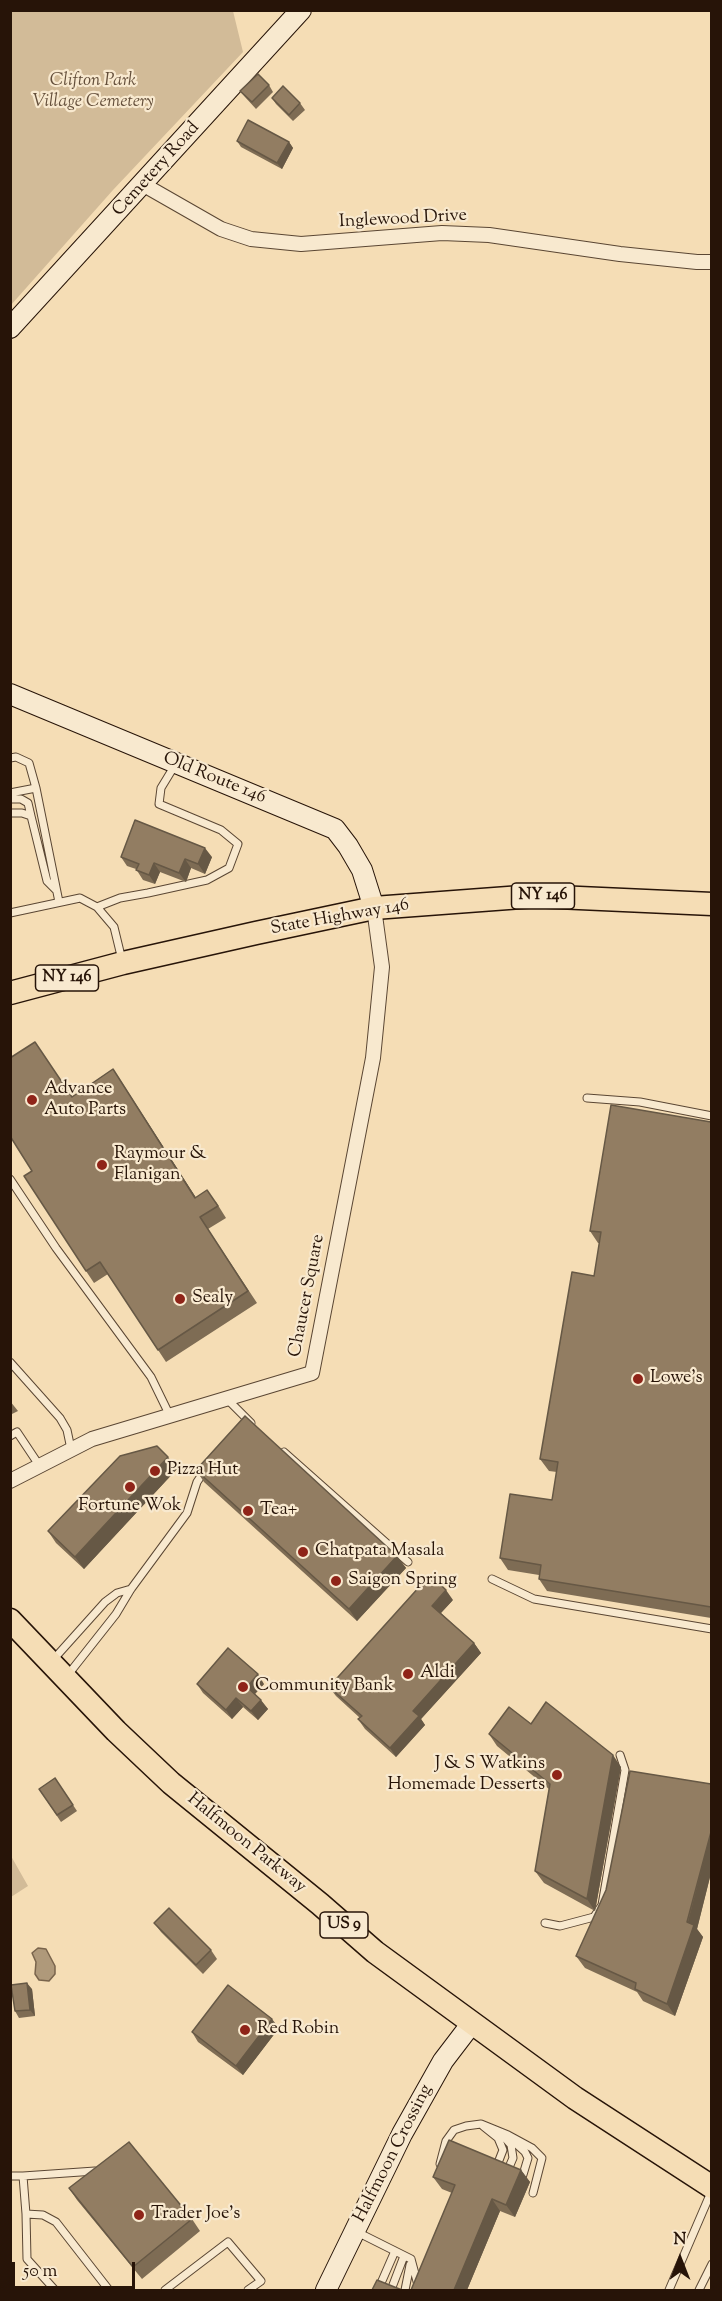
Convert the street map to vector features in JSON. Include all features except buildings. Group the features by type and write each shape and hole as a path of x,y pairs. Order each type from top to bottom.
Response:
{"main road":[{"name":"State Highway 146","path":"10,993 123,963 374,909 535,896 711,904"},
{"name":"Halfmoon Parkway","path":"10,1620 171,1783 320,1904 375,1952 575,2098 711,2189"}],"street":[{"name":"Cemetery Road","path":"10,328 144,185 301,10"},
{"name":"Inglewood Drive","path":"144,185 221,230 251,239 301,244 442,233 489,235 620,254 711,262"},
{"name":"Old Route 146","path":"10,694 335,829 362,870 374,909"},
{"name":"Chaucer Square","path":"10,1481 92,1439 312,1373 373,1058 382,967 374,909"},
{"name":"Halfmoon Crossing","path":"326,2290 407,2125 443,2061 472,2023"}],"lane":[{"path":"13,758 29,763 59,902"},
{"path":"97,907 120,898 207,880 229,868 238,844 221,830 159,804 161,788 176,764"},
{"path":"10,794 36,788"},
{"path":"10,799 21,799 28,803 47,881 56,890"},
{"path":"10,813 31,816"},
{"path":"10,913 80,898 97,907 114,927 123,963"},
{"path":"587,1098 639,1102 711,1116"},
{"path":"10,1179 56,1248 151,1377 170,1416"},
{"path":"10,1362 60,1418 67,1430 71,1449"},
{"path":"227,1399 257,1428"},
{"path":"240,1429 248,1420"},
{"path":"10,1436 17,1432 39,1465"},
{"path":"275,1444 408,1562"},
{"path":"58,1670 116,1614 130,1589 188,1513 197,1482 209,1465"},
{"path":"492,1579 534,1599 711,1629"},
{"path":"58,1670 105,1602 117,1593 130,1589"},
{"path":"545,1923 560,1926 594,1917 602,1905 625,1770 620,1755"},
{"path":"482,2124 511,2139 525,2152 528,2158 522,2178"},
{"path":"482,2124 498,2138 502,2150 496,2168"},
{"path":"438,2173 446,2141 454,2130 482,2124 508,2134 532,2148 542,2158 533,2193"},
{"path":"502,2134 511,2145 513,2158 507,2172"},
{"path":"10,2176 95,2171"},
{"path":"23,2176 27,2259 55,2290"},
{"path":"669,2290 711,2189"},
{"path":"26,2214 43,2215 56,2222 109,2290"},
{"path":"355,2230 408,2258 418,2285 416,2290"},
{"path":"165,2290 228,2242 261,2281 248,2290"},
{"path":"378,2290 395,2251"},
{"path":"390,2290 408,2258"},
{"path":"405,2290 408,2258"},
{"path":"699,2290 711,2264"}],"green space":[{"name":"Clifton Park Village Cemetery","path":"11,10 233,11 243,52 113,190 11,305"},
{"path":"11,1856 28,1886 10,1897"}],"shaded area":[{"path":"38,1948 46,1949 55,1966 55,1974 49,1981 39,1980 35,1974 36,1962 32,1953"}],"place":[{"name":"Advance Auto Parts","path":"32,1100"},
{"name":"Raymour & Flanigan","path":"102,1165"},
{"name":"Sealy","path":"180,1299"},
{"name":"Lowe's","path":"638,1379"},
{"name":"Pizza Hut","path":"155,1471"},
{"name":"Fortune Wok","path":"130,1487"},
{"name":"Tea+","path":"248,1511"},
{"name":"Chatpata Masala","path":"303,1552"},
{"name":"Saigon Spring","path":"336,1581"},
{"name":"Aldi","path":"408,1674"},
{"name":"Community Bank","path":"243,1687"},
{"name":"J & S Watkins Homemade Desserts","path":"557,1775"},
{"name":"Red Robin","path":"245,2030"},
{"name":"Trader Joe's","path":"139,2215"}]}
